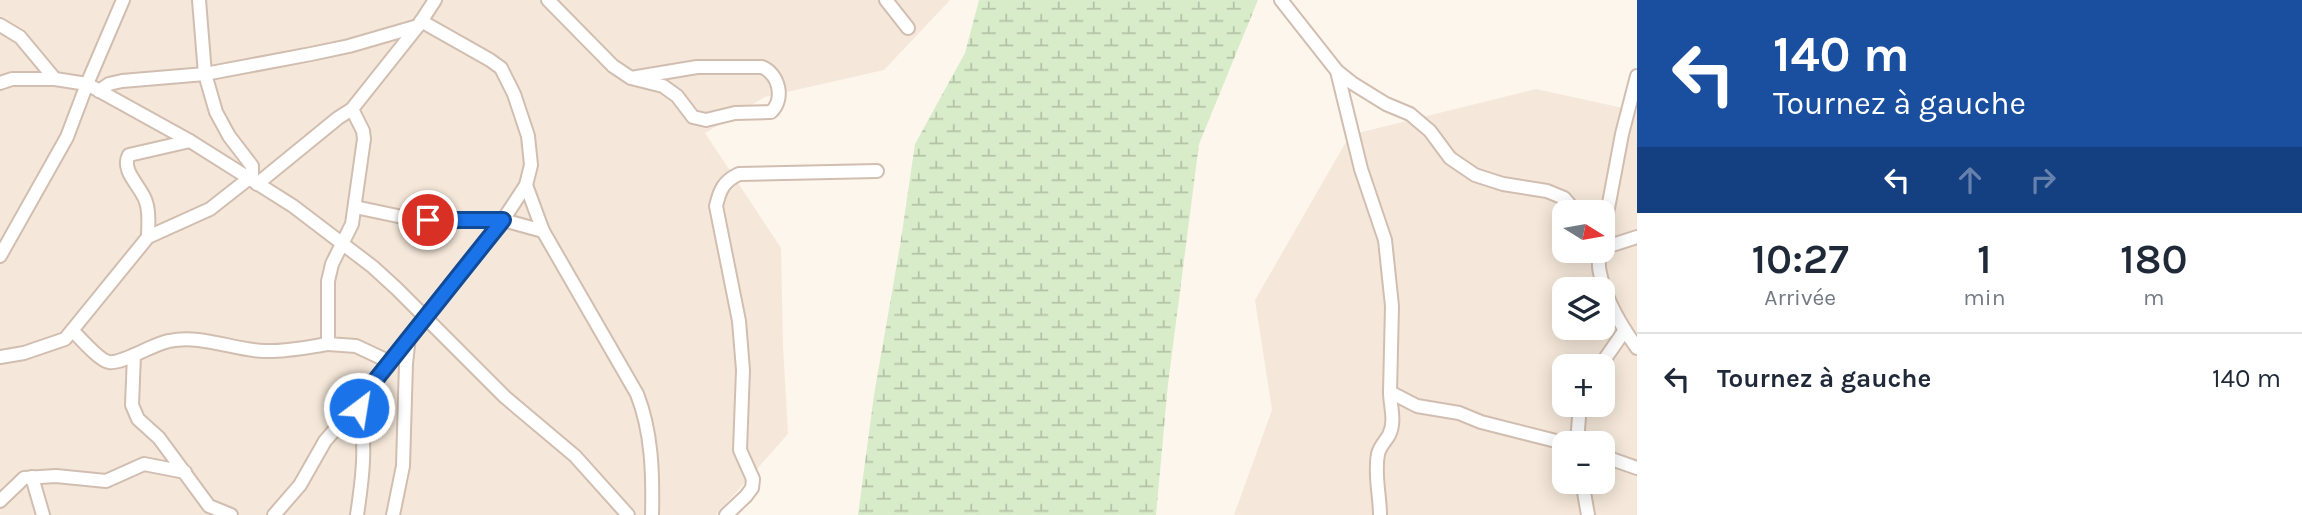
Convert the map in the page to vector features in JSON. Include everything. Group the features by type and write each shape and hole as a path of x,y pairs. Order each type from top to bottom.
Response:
{"street":[{"path":"0,256 67,137 123,0"},
{"path":"199,0 205,74 216,112 229,136 252,166 253,182"},
{"path":"0,357 24,353 65,339 148,237 203,213 253,182 352,109 435,0"},
{"path":"548,0 613,66 631,78 663,86 677,96 693,117 700,120 735,113 771,112 778,103 776,77 762,67 697,67 631,78"},
{"path":"886,0 908,28"},
{"path":"1281,0 1337,71 1386,104 1410,114 1430,131 1450,158 1475,175 1503,184 1546,191 1566,200"},
{"path":"99,91 109,84 122,81 205,74 349,46 419,24 490,60 500,68 513,94 528,136 531,165 526,185 503,220 324,441 300,485 274,515"},
{"path":"0,25 20,37 55,79"},
{"path":"1337,71 1361,169 1385,240 1392,306 1390,392 1393,421 1378,457 1380,515"},
{"path":"1610,200 1637,76"},
{"path":"0,83 12,79 55,79 87,84 190,141 293,206 373,267 505,397 575,456 628,515"},
{"path":"328,344 328,281 332,264 352,225 365,139 352,109"},
{"path":"148,237 148,206 126,166 126,158 129,155 190,141"},
{"path":"726,515 752,488 753,479 740,450 743,370 740,333 716,206 719,191 727,180 739,173 877,170"},
{"path":"526,185 543,231 637,394 643,410 653,467 652,515"},
{"path":"355,207 412,219 503,220 543,231"},
{"path":"1615,244 1637,236"},
{"path":"1600,263 1599,271 1606,292 1637,348"},
{"path":"1608,354 1625,330"},
{"path":"73,331 104,361 113,362 134,355 151,345 183,339 266,351 328,344 356,346 390,362"},
{"path":"393,515 403,466 409,337"},
{"path":"134,355 132,405 138,419 159,438 209,506 231,515"},
{"path":"1390,392 1417,405 1459,413 1481,422 1552,440"},
{"path":"358,402 364,432 358,515"},
{"path":"1615,460 1637,468"},
{"path":"0,501 24,478 56,476 106,481 144,464 185,472"},
{"path":"32,477 43,515"},
{"path":"1584,494 1588,515"}],"shaded area":[{"path":"0,0 950,0 884,70 765,97 705,133 781,248 788,434 716,515 0,515"},
{"path":"1536,89 1637,111 1637,515 1234,515 1272,410 1255,300 1350,135"}],"green space":[{"path":"979,0 1258,0 1199,144 1168,384 1156,515 858,515 874,395 915,144 965,53"}],"route":[{"path":"359,408 358,402 503,220 428,220"}]}
